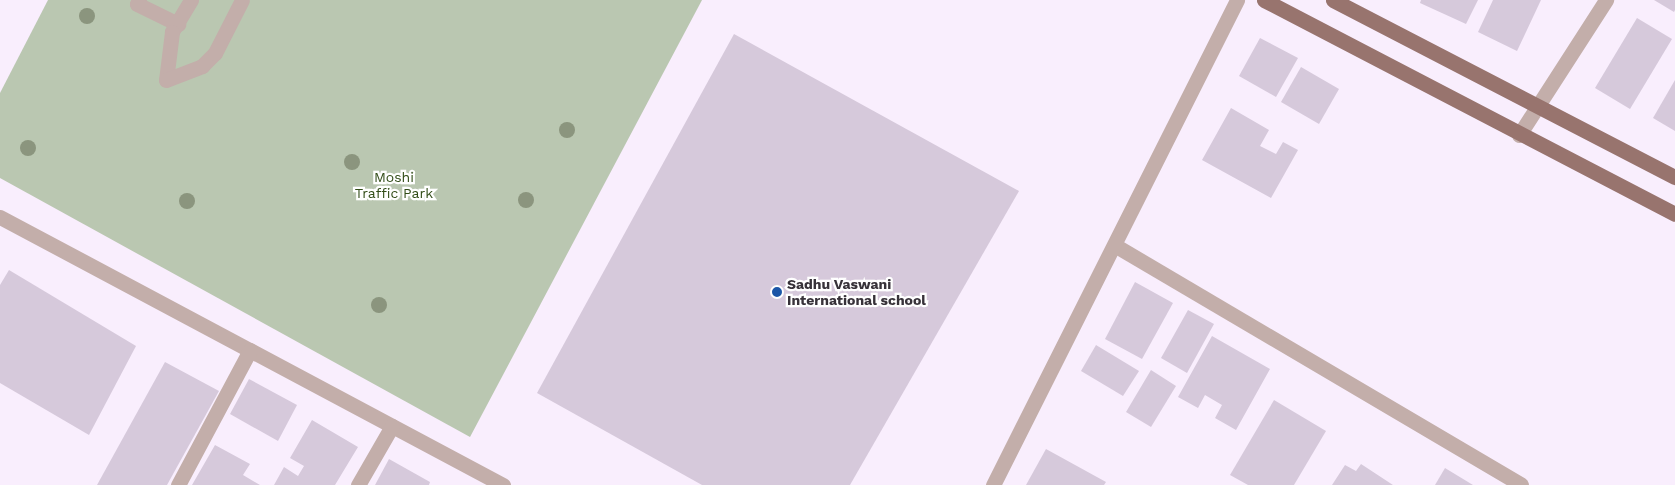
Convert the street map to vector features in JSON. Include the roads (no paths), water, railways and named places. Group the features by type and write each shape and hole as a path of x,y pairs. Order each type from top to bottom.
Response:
{"main road":[{"path":"1264,0 1519,135 1675,214"},
{"path":"1334,0 1675,177"}],"street":[{"path":"139,0 137,4 178,24"},
{"path":"191,0 172,32 166,80 202,66 215,53 242,0"},
{"path":"993,485 1116,246 1238,0"},
{"path":"1519,135 1535,106 1606,0"},
{"path":"0,217 503,485"},
{"path":"1116,246 1521,485"},
{"path":"178,485 250,350"},
{"path":"358,485 392,426"}],"place":[{"name":"Sadhu Vaswani International school","path":"777,292"}],"park label":[{"name":"Moshi Traffic Park","path":"394,186"}]}
